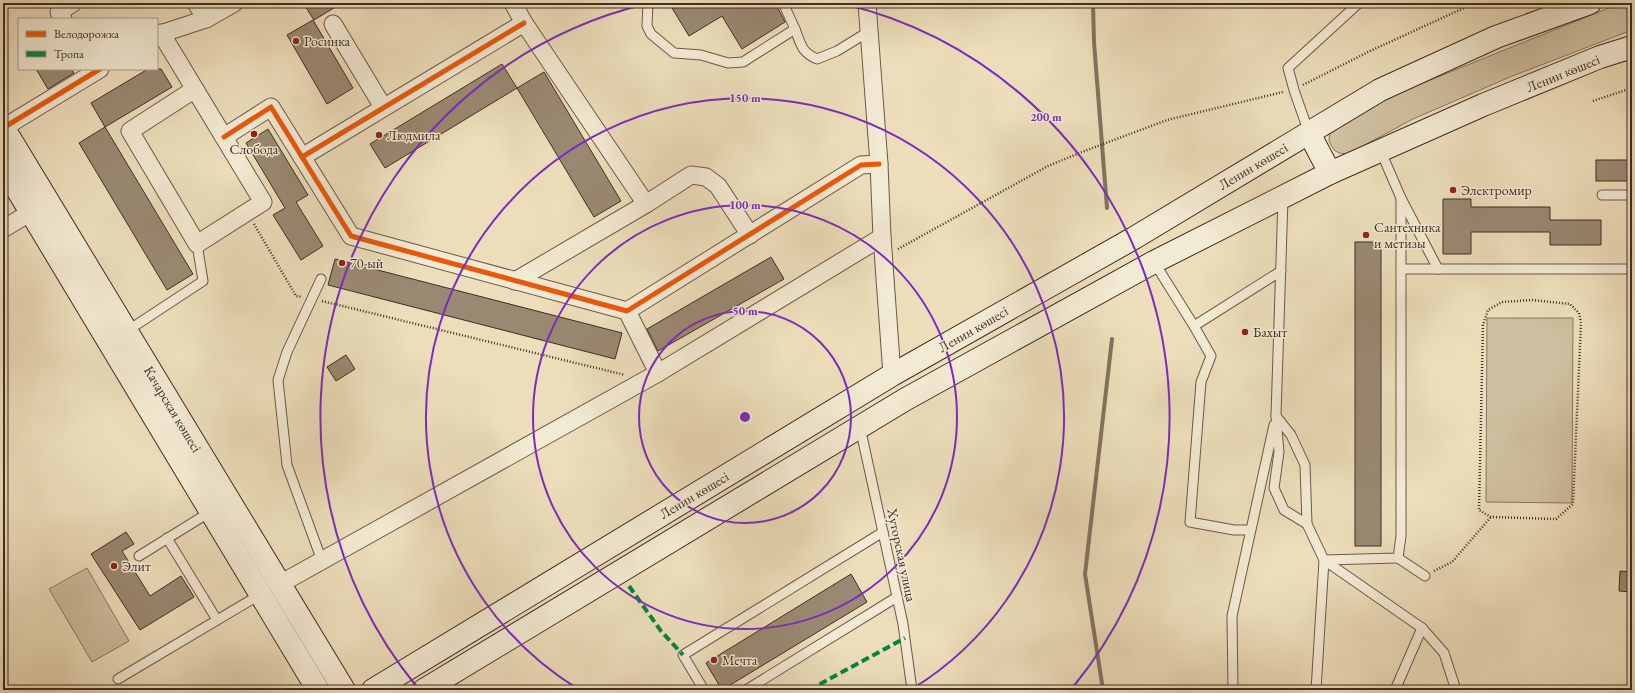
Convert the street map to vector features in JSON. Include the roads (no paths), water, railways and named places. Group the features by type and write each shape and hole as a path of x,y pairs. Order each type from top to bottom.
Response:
{"main road":[{"name":"Ленин көшесі","path":"373,690 892,375 1134,238 1380,90 1496,37 1590,3"},
{"name":"Ленин көшесі","path":"424,690 906,398 1154,262 1330,173 1381,152 1483,105 1600,58 1632,47"},
{"name":"Качарская көшесі","path":"3,128 127,331 270,589 318,690"},
{"path":"1309,133 1330,173"},
{"name":"Качарская көшесі","path":"3,166 210,512 270,589 344,690"},
{"path":"892,375 906,398"}],"street":[{"path":"62,18 59,12 73,3"},
{"path":"196,3 206,19"},
{"path":"195,89 130,131 197,244 263,202 195,89 159,34 206,19 234,3"},
{"path":"512,3 646,204"},
{"path":"866,3 879,164 882,237 892,375"},
{"path":"302,157 524,23"},
{"path":"333,24 383,107"},
{"path":"3,128 96,70"},
{"path":"224,137 271,107 351,236 627,311 861,165 879,164"},
{"path":"515,281 646,204 691,175 706,177 718,186 750,234"},
{"path":"3,229 31,212"},
{"path":"270,589 652,377 882,237"},
{"path":"627,311 652,377"}],"lane":[{"path":"648,3 647,26 651,34 674,53 701,55 728,63 743,62 795,29"},
{"path":"783,3 801,45 807,55 817,59 837,51 868,32"},
{"path":"1309,133 1288,68 1359,3"},
{"path":"1381,152 1401,198 1438,269"},
{"path":"1602,195 1632,195"},
{"path":"1283,197 1276,416 1279,452 1274,488 1284,510 1307,524"},
{"path":"1398,558 1401,536 1401,198"},
{"path":"127,331 174,304 203,281 197,244"},
{"path":"1154,262 1211,356 1201,382 1190,522 1234,530 1250,530"},
{"path":"1401,269 1632,269"},
{"path":"1194,326 1281,271"},
{"path":"321,279 287,352 278,380 287,465 322,561"},
{"path":"1276,416 1291,435 1305,465 1307,524 1324,560 1316,690"},
{"path":"1233,690 1232,616 1276,416"},
{"name":"Хуторская улица","path":"860,427 903,624 912,690"},
{"path":"139,556 210,512"},
{"path":"704,690 683,656 883,532"},
{"path":"167,538 217,620"},
{"path":"1324,560 1398,558 1425,576"},
{"path":"1324,560 1422,628 1444,653 1456,690"},
{"path":"118,679 270,589"},
{"path":"746,690 897,597"},
{"path":"1396,689 1422,628"}],"waterway":[{"path":"1093,3 1094,42 1107,208"},
{"path":"1103,690 1085,574 1112,339"}],"place":[{"name":"Росинка","path":"296,41"},
{"name":"Слобода","path":"254,134"},
{"name":"Людмила","path":"379,135"},
{"name":"Электромир","path":"1453,190"},
{"name":"Сантехника и метизы","path":"1366,235"},
{"name":"70-ый","path":"342,263"},
{"name":"Бахыт","path":"1245,332"},
{"name":"Элит","path":"114,566"},
{"name":"Мечта","path":"714,660"}]}
